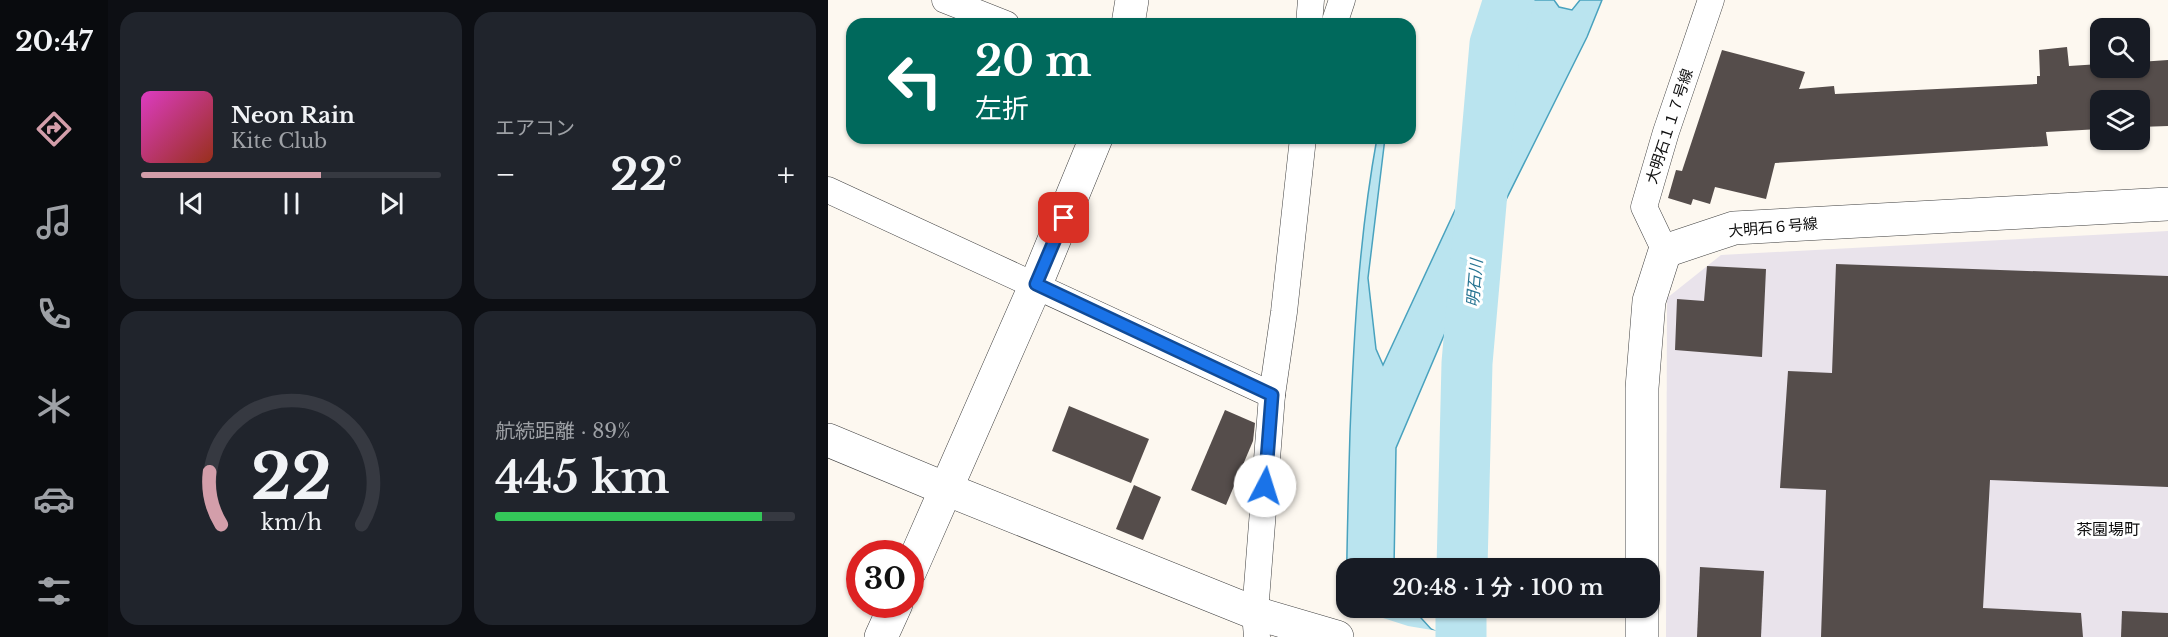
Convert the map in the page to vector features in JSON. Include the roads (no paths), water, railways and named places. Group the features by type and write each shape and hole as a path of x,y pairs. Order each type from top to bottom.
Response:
{"street":[{"path":"945,0 991,18"},
{"path":"1129,18 1132,0"},
{"path":"1310,18 1311,0"},
{"path":"1336,18 1342,0"},
{"name":"大明石１１７号線","path":"1665,251 1644,207 1666,132 1711,0"},
{"path":"924,540 1036,284 1094,144"},
{"path":"1264,624 1272,395 1284,312 1302,144"},
{"path":"828,190 1036,284 1272,395"},
{"name":"大明石６号線","path":"1665,251 1734,228 2168,204"},
{"path":"1642,558 1642,388 1649,301 1665,251"},
{"path":"828,440 1264,624 1337,637"},
{"path":"881,637 890,618"},
{"path":"1642,618 1642,637"}],"water":[{"path":"1500,0 1554,0 1559,7 1572,10 1580,0 1602,0 1587,37 1477,258 1396,448 1394,558 1347,558 1350,432 1356,321 1366,212 1376,144 1384,144 1368,278 1376,349 1383,365 1456,208 1495,146 1489,121"},
{"path":"1346,618 1421,618 1431,629 1447,637 1346,637"}],"waterway":[{"name":"明石川","path":"1462,558 1467,363 1495,44 1509,0"},
{"name":"明石川","path":"1461,618 1461,637"}],"district":[{"name":"茶園場町","path":"2108,529"}]}
